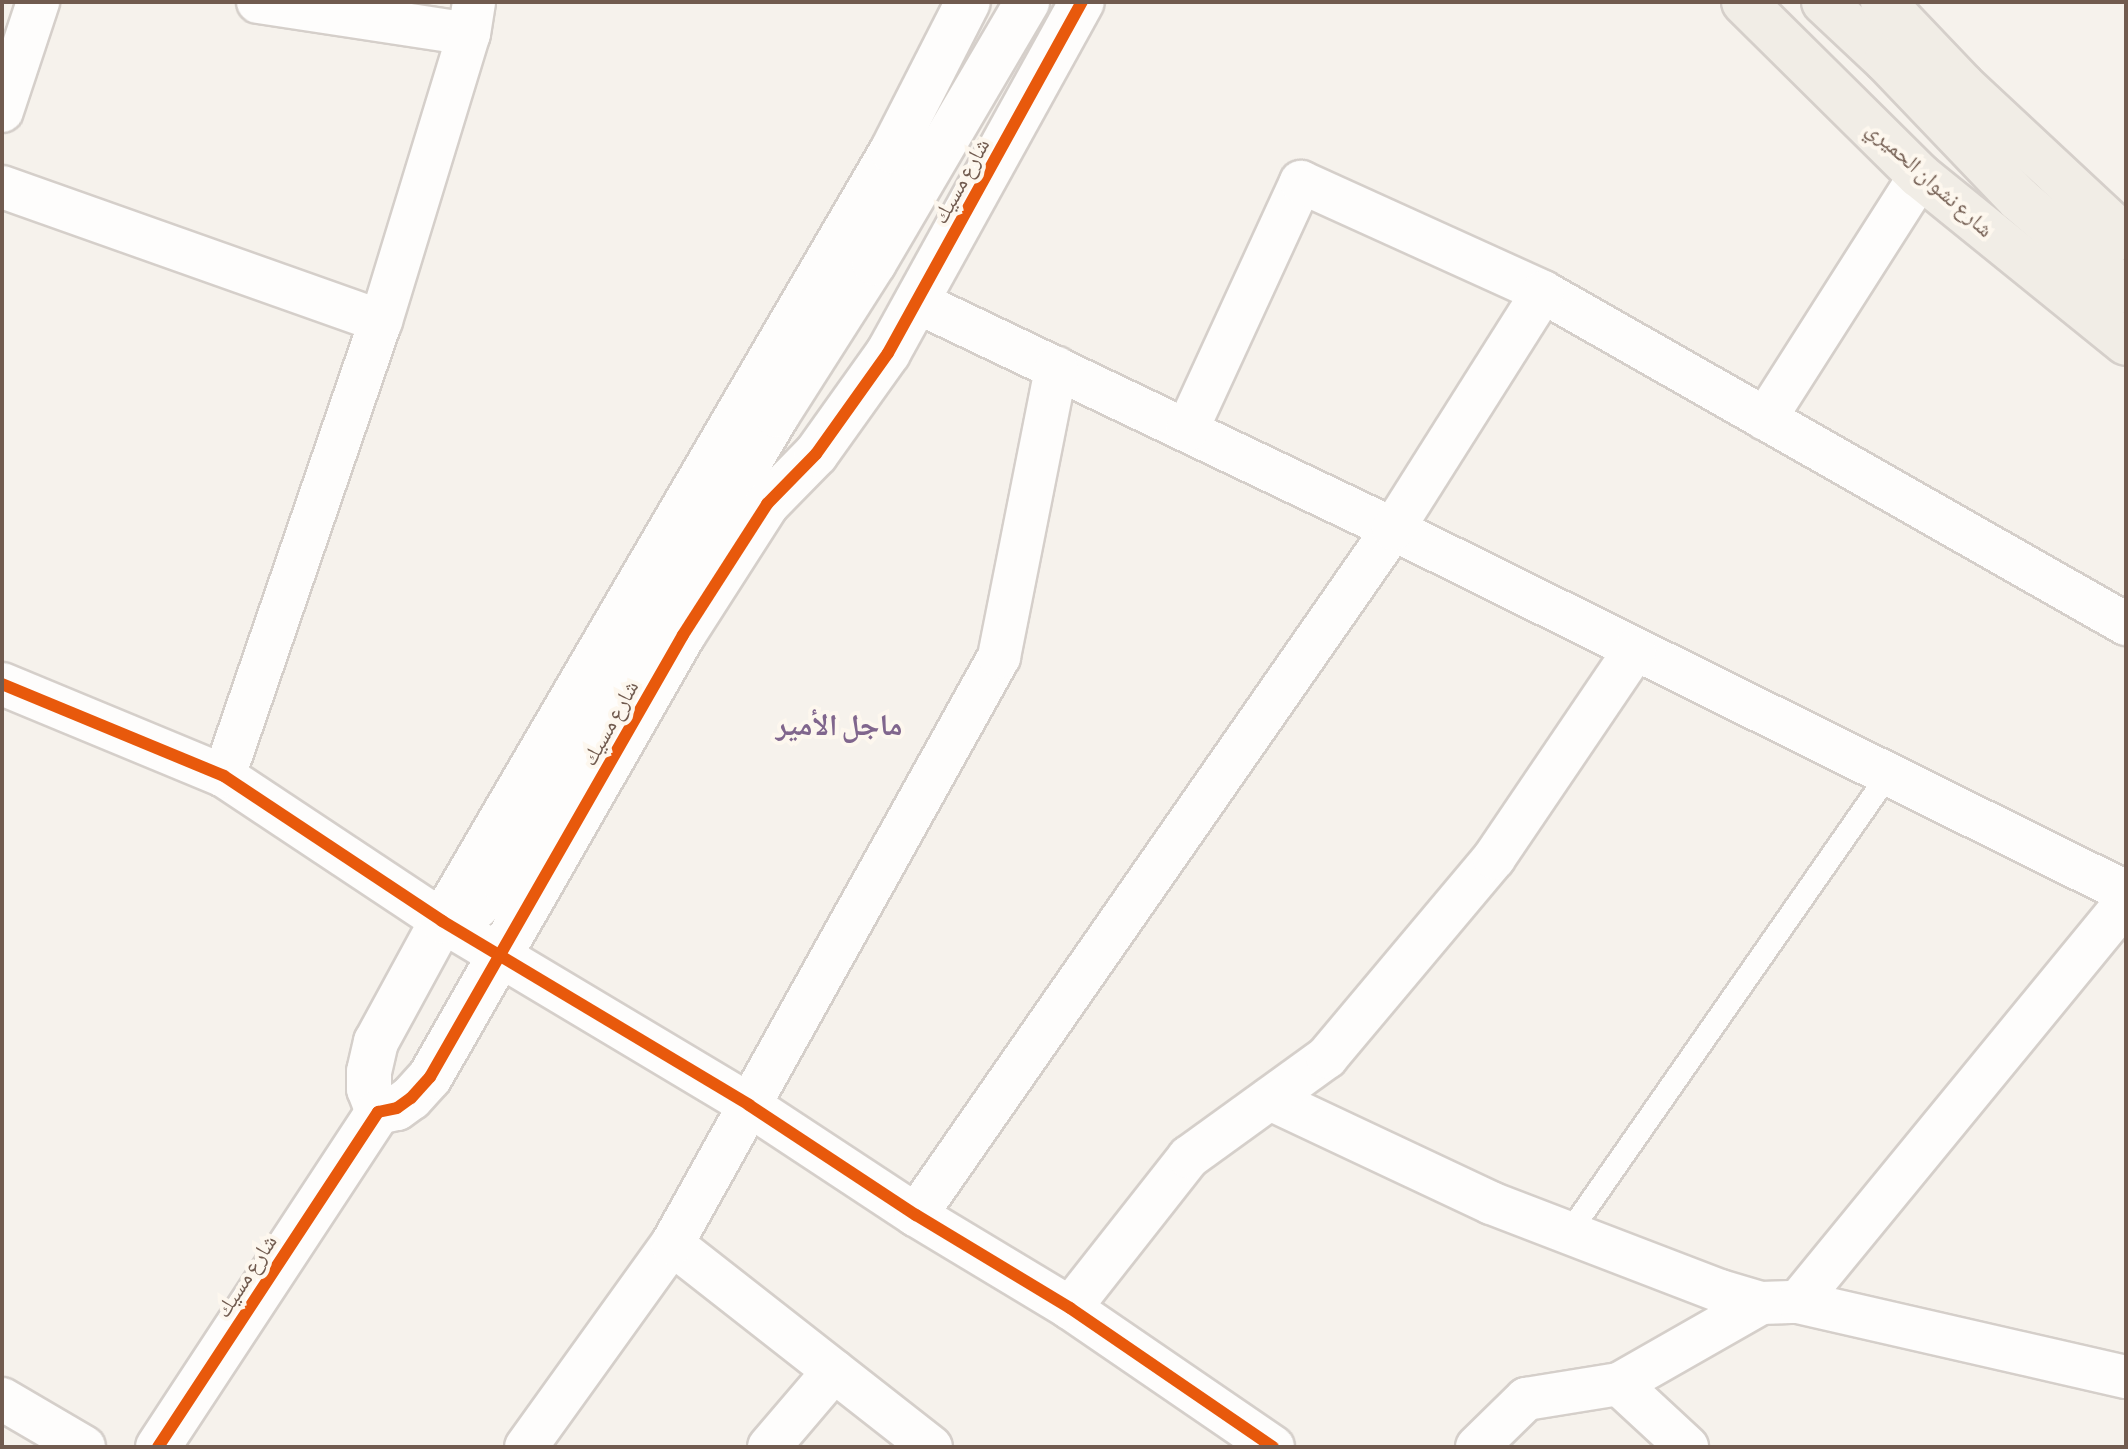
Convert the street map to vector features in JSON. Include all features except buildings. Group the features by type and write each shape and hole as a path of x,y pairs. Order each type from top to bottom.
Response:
{"main road":[{"name":"شارع نشوان الحميري","path":"1744,2 1920,176 2126,343"},
{"path":"1824,2 1886,60 2019,199 2126,291"},
{"path":"1883,2 1962,85 2126,238"}],"street":[{"path":"2,111 38,2"},
{"path":"224,776 381,321 471,18 258,2"},
{"path":"378,1112 369,1089 371,1055 442,921 892,151 968,2"},
{"path":"442,921 476,907 502,881 777,415 874,263 1027,2"},
{"name":"شارع مسيك","path":"158,1447 378,1112 397,1108 422,1088 501,958 683,635 767,504 816,454 856,402 917,302 1082,2"},
{"path":"767,504 867,310 972,127"},
{"path":"1765,419 1920,176"},
{"path":"1187,430 1301,182 1543,292 2126,624"},
{"path":"2,187 381,321"},
{"path":"916,1215 1393,529 1543,292"},
{"path":"917,302 1393,529 2126,892"},
{"path":"526,1447 672,1244 999,657 1056,368"},
{"path":"1070,1308 1189,1157 1327,1057 1494,858 1635,650"},
{"path":"2,684 224,776 442,921 749,1105 916,1215 1070,1308 1273,1447"},
{"path":"1477,1447 1526,1399 1619,1384 1780,1302 2126,902"},
{"path":"1270,1099 1491,1203 1569,1233 1780,1302 2120,1367"},
{"path":"672,1244 931,1447"},
{"path":"769,1447 834,1371"},
{"path":"1619,1384 1687,1447"},
{"path":"2,1399 84,1447"}],"lane":[{"path":"1569,1233 1888,775"}],"cycle path":[{"path":"158,1447 378,1112 397,1108 430,1077 683,635 767,504 816,454 888,353 1082,2"},
{"path":"2,684 224,776 442,921 749,1105 916,1215 1070,1308 1273,1447"}],"district":[{"name":"ماجل الأمير","path":"839,724"}]}
